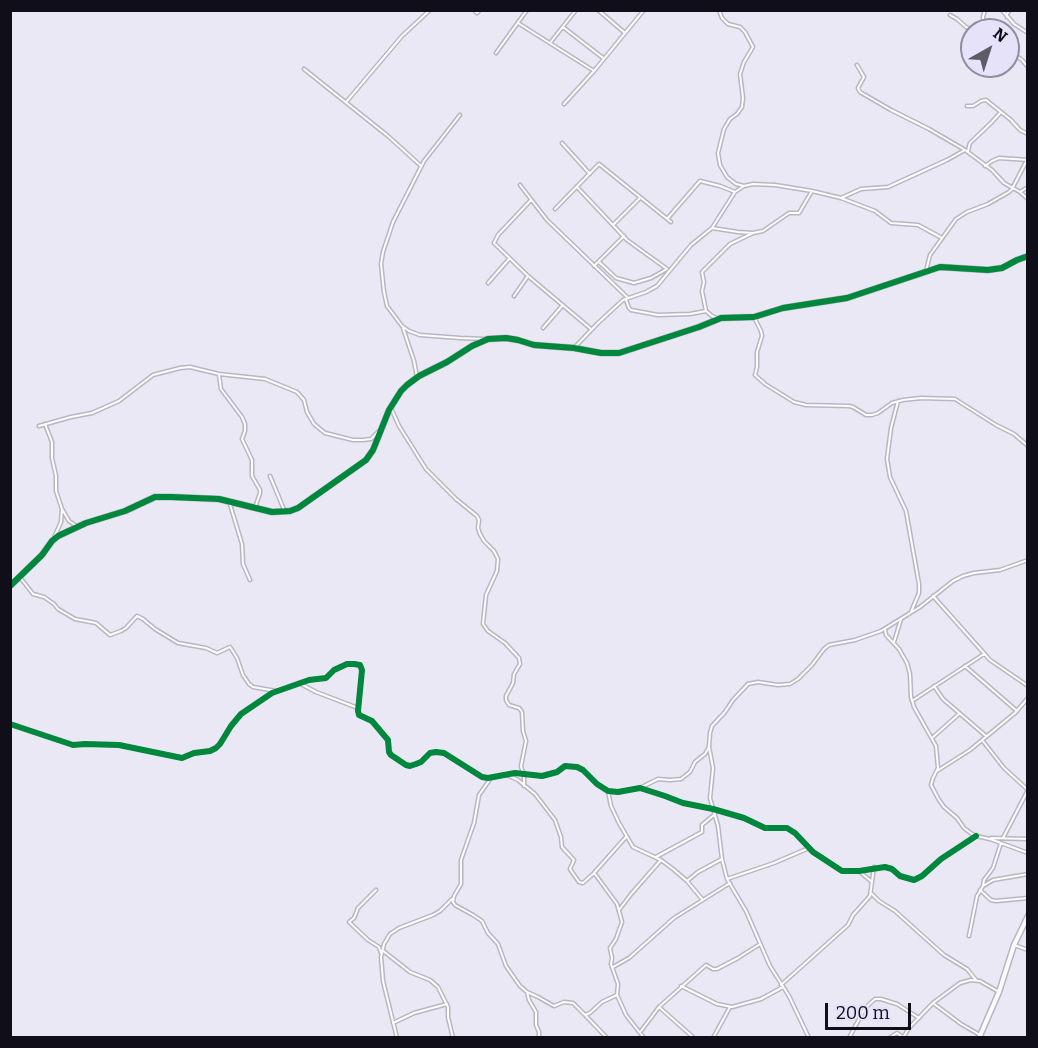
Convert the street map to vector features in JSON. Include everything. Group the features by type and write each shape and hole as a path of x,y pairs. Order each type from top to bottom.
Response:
{"street":[{"path":"347,101 402,36 430,10"},
{"path":"474,10 477,13 480,10"},
{"path":"496,53 527,10"},
{"path":"550,44 576,10"},
{"path":"598,10 625,33"},
{"path":"564,104 644,10"},
{"path":"719,10 722,18 728,24 738,26 745,32 753,47 740,74 742,107 727,123 718,153 720,165 727,177 736,184 744,186 764,184 841,198 875,212 889,222 918,225 942,238"},
{"path":"1002,10 1007,17 1028,33"},
{"path":"1007,17 1010,10"},
{"path":"950,15 960,21"},
{"path":"518,23 594,71"},
{"path":"563,27 604,58"},
{"path":"857,65 864,77 858,88 860,92 967,151 1028,200"},
{"path":"304,69 347,101 421,166"},
{"path":"968,105 973,106 986,100 1020,130 1028,134"},
{"path":"841,198 861,189 888,187 967,151 970,143 1001,112"},
{"path":"460,115 421,166 393,222 383,252 381,264 387,306 402,326 420,335 506,338 534,345 620,353 719,319 754,317 783,308 847,298 940,267 988,270 1028,256"},
{"path":"562,143 590,174"},
{"path":"926,271 930,255 956,219 1006,194 1012,189 1027,160 999,159 986,166"},
{"path":"555,209 597,165 600,165 671,222"},
{"path":"667,219 700,182 735,192"},
{"path":"520,185 547,220 627,298 629,308 658,315 706,311 719,319"},
{"path":"574,348 619,303 657,286 691,245 712,228 735,192 744,186"},
{"path":"577,187 624,236 667,269 651,278 634,283 616,278 598,262"},
{"path":"1020,192 1028,187"},
{"path":"706,311 702,291 703,269 730,244 753,233 763,231 789,213 799,213 812,191"},
{"path":"613,225 640,198"},
{"path":"531,200 503,229 494,243 528,276 591,329"},
{"path":"712,228 753,233"},
{"path":"594,266 624,236"},
{"path":"488,283 509,259"},
{"path":"514,296 528,276"},
{"path":"543,328 562,306"},
{"path":"754,317 762,333 757,352 755,375 794,402 806,405 849,406 868,415 878,413 898,401 921,398 955,399 1014,434 1028,446"},
{"path":"402,326 417,377"},
{"path":"53,540 86,523 126,511 157,497 208,498 272,512 285,512 300,507 362,464 373,450 390,407 401,391 417,377 447,362 472,345 488,339"},
{"path":"39,426 92,413 119,401 153,375 190,367 219,374 265,379 297,392 304,400 307,412 314,424 325,433 353,440 363,440 371,439 380,430"},
{"path":"219,374 221,389 245,424 242,439 252,460 252,476 260,490 255,508"},
{"path":"898,401 891,428 887,459 890,477 906,511 919,584 919,594 911,612"},
{"path":"390,407 426,469 456,500 477,516 480,534 498,559 497,571 486,595 483,624 519,658 520,664 514,674 506,700 509,705 519,708 522,712 526,741 521,766 525,775 524,786"},
{"path":"45,423 52,442 56,491 69,521 78,527"},
{"path":"270,476 285,512"},
{"path":"229,501 242,544 243,564 250,580"},
{"path":"10,586 42,555 53,540 61,522 62,509"},
{"path":"809,1038 770,966 746,911 727,879 710,798 713,763 710,747 712,726 745,686 758,682 790,684 812,665 829,645 855,640 881,631 963,576 1000,570 1028,560"},
{"path":"19,576 33,594 48,599 58,609 75,619 96,623 111,635 121,632 137,616 178,643 206,648 217,653 230,647 249,684 253,687 276,691"},
{"path":"933,596 990,660 1028,686"},
{"path":"895,645 902,617"},
{"path":"885,628 885,633"},
{"path":"881,631 902,654 909,668 912,701 937,752 939,765 931,782 935,794 944,807 976,836 1028,839"},
{"path":"912,701 984,654"},
{"path":"10,724 73,745 119,745 182,758 216,748 243,711 276,691 313,679 326,678 336,668 347,664 358,664 362,670 359,715 372,721 387,738 389,752 399,761 410,766 421,762 430,753 440,752 485,778 517,773 542,776 557,772 565,766 577,767 584,770 597,784 608,791 623,792 640,788 658,779 681,779 690,772 695,762 710,747"},
{"path":"965,666 1017,711"},
{"path":"299,683 358,708"},
{"path":"934,686 943,699 987,737"},
{"path":"937,771 987,737 1017,711 1028,698"},
{"path":"932,738 960,714"},
{"path":"982,740 1004,768 1028,790 1003,838"},
{"path":"978,743 987,745"},
{"path":"507,775 516,779 537,797 555,820 562,847 574,860 570,869 579,882 583,883 594,874 626,837"},
{"path":"485,778 486,785"},
{"path":"397,1038 383,981 382,951 388,937 394,931 405,924 433,915 452,899 461,884 462,856 474,823 479,795 491,778"},
{"path":"640,788 666,795 683,803 751,820 765,828 787,828 809,848 838,869 846,871 888,867 902,877 916,880 976,836"},
{"path":"608,791 611,806 630,843 637,850 661,860 687,881 702,899"},
{"path":"656,858 702,832 702,825 715,814"},
{"path":"968,831 970,840"},
{"path":"990,838 1028,853"},
{"path":"983,886 984,880 993,868 1001,843"},
{"path":"727,879 809,848"},
{"path":"687,881 722,859"},
{"path":"619,910 661,860"},
{"path":"681,986 717,1004 730,1007 742,1006 761,999 782,986 846,928 853,915 871,893 874,867"},
{"path":"859,871 872,882"},
{"path":"594,874 613,898 619,910 622,922 610,948 612,968 618,984 617,995 626,1015 644,1038"},
{"path":"969,936 977,896 983,886 993,880 1028,874"},
{"path":"612,968 627,960 674,918 730,883"},
{"path":"376,890 358,908 354,918 349,922 368,940 410,972 434,983 447,1004 453,1038"},
{"path":"980,890 996,901 1028,898"},
{"path":"871,893 895,911 944,956 967,969 976,980"},
{"path":"868,898 875,898"},
{"path":"452,899 455,905 482,921 499,947 506,966 520,986 554,1006 564,1002 573,1003 607,1038"},
{"path":"933,1003 979,1036 999,992 1014,945 1028,916"},
{"path":"641,1032 659,1007 706,965 717,969 760,944"},
{"path":"1014,945 1028,950"},
{"path":"889,1038 897,1033 903,1037 933,1003 960,983 976,980 985,982 999,992"},
{"path":"527,992 535,1008 539,1038"},
{"path":"585,1015 602,1002 617,995"},
{"path":"849,1038 865,1008 875,999 897,1004 919,1018"},
{"path":"393,1023 414,1012 447,1004"},
{"path":"659,1007 694,1038"},
{"path":"713,1038 730,1007"}],"cycle path":[{"path":"10,586 58,536 155,497 219,499 272,512 298,508 366,460 373,450 389,410 407,385 419,376 488,339 506,338 534,345 619,353 721,318 754,317 783,308 847,298 940,267 988,270 1002,268 1028,256"},
{"path":"10,724 73,745 119,745 182,758 216,748 241,714 272,693 309,680 326,678 334,670 347,664 354,664 360,665 362,670 359,715 372,721 388,740 391,755 406,765 421,762 430,753 436,752 444,753 482,777 488,778 515,773 542,776 557,772 565,766 577,767 608,791 618,792 640,788 683,803 744,818 765,828 787,828 813,852 842,871 885,867 892,869 900,876 914,880 976,836"}]}
